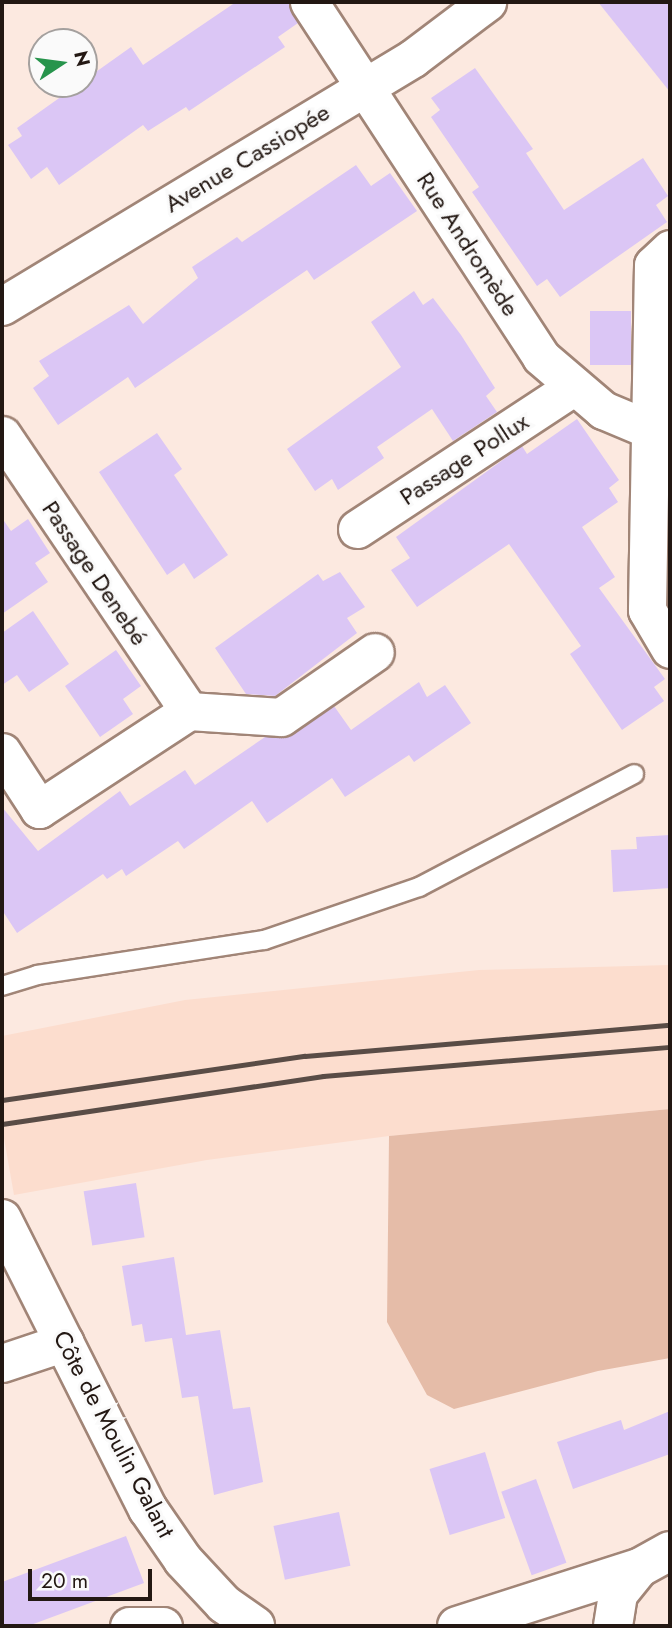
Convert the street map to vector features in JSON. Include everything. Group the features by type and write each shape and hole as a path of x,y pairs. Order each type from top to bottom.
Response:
{"street":[{"name":"Rue Andromède","path":"309,2 541,358 572,388 661,435"},
{"name":"Avenue Cassiopée","path":"2,306 365,87 487,2"},
{"path":"670,249 653,265 661,435 647,610 670,649"},
{"name":"Passage Pollux","path":"357,529 572,388"},
{"name":"Passage Denebé","path":"2,435 189,711"},
{"path":"2,752 39,809 189,711 281,717 375,652"},
{"name":"Côte de Moulin Galant","path":"2,1219 148,1509 183,1560 224,1604 255,1626"},
{"path":"2,1363 65,1342"},
{"path":"457,1626 654,1559"},
{"path":"613,1626 618,1594 654,1559"},
{"path":"129,1626 163,1626"}],"lane":[{"path":"2,986 51,973 264,940 419,887 634,774"}],"shaded area":[{"path":"670,965 670,1109 389,1136 207,1160 14,1195 2,1127 2,1036 185,1000 479,970"},
{"path":"670,1109 670,1358 598,1371 454,1409 427,1395 387,1322 389,1136"}],"building":[{"path":"236,2 288,2 298,23 278,37 285,47 189,111 186,107 148,131 143,125 59,185 47,167 31,179 8,145 22,136 17,128 59,98 98,98 98,70 131,47 143,65"},
{"path":"598,2 670,2 670,92"},
{"path":"475,68 533,149 526,153 564,210 643,158 668,196 656,205 667,222 560,297 547,279 537,286 472,192 479,187 431,117 440,110 431,98"},
{"path":"356,165 371,186 390,173 417,211 314,280 307,270 135,388 128,377 58,425 33,388 49,376 39,361 129,305 143,324 198,278 192,267 237,237 242,242"},
{"path":"414,291 423,305 433,298 461,335 495,388 486,396 497,412 453,441 432,409 377,447 384,458 338,490 332,479 315,491 287,449 401,367 371,322"},
{"path":"590,311 631,311 631,365 590,365"},
{"path":"577,419 619,480 609,488 618,502 582,527 615,577 599,588 665,679 654,687 664,701 622,730 570,654 581,646 509,544 417,607 391,570 410,558 396,537 522,446 527,454"},
{"path":"157,433 182,469 174,475 228,555 194,579 184,563 167,575 99,472"},
{"path":"2,518 11,531 28,519 50,553 35,563 48,582 2,614"},
{"path":"340,572 365,607 347,618 357,633 275,696 246,694 215,648 318,574 323,581"},
{"path":"33,611 69,664 29,692 17,675 2,685 2,633"},
{"path":"116,650 141,686 123,699 133,714 100,737 65,686"},
{"path":"419,682 427,697 445,685 471,723 414,762 409,755 345,797 332,778 267,823 252,801 184,849 178,841 126,876 122,869 107,879 103,874 17,933 2,910 2,807 38,851 120,791 130,806 185,770 195,785 265,737 292,735 334,706 351,730"},
{"path":"670,835 670,888 613,892 611,850 637,849 636,837"},
{"path":"136,1183 145,1237 92,1246 84,1191"},
{"path":"174,1257 186,1335 220,1330 233,1409 250,1407 263,1482 214,1495 198,1396 182,1398 172,1338 145,1342 142,1324 132,1326 122,1266"},
{"path":"670,1411 670,1454 573,1489 557,1442 621,1420 624,1430"},
{"path":"485,1452 505,1518 450,1535 430,1469"},
{"path":"536,1479 566,1563 532,1575 501,1492"},
{"path":"339,1512 350,1566 285,1580 273,1526"},
{"path":"126,1536 144,1583 28,1626 2,1626 2,1582"}],"railway":[{"path":"2,1100 305,1056 670,1025"},
{"path":"2,1124 323,1076 670,1047"}]}
